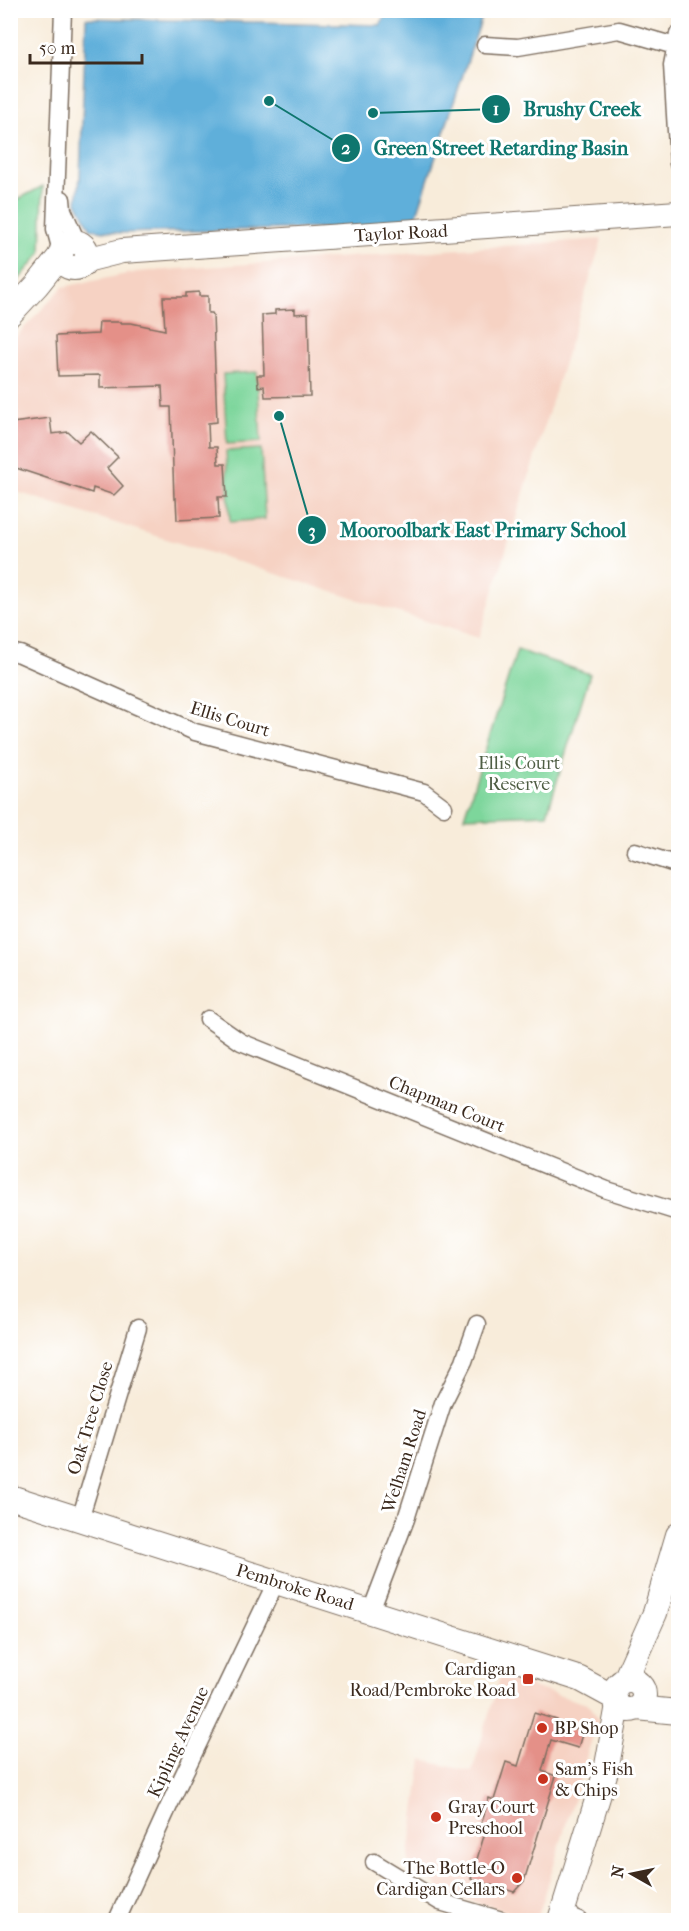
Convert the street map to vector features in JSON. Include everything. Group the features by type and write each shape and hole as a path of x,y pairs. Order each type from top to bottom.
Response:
{"street":[{"path":"10,314 37,285 73,254 55,229 63,10"},
{"path":"485,45 518,46 619,30 677,40 672,65 678,164"},
{"name":"Taylor Road","path":"73,254 678,213"},
{"name":"Ellis Court","path":"10,652 20,654 195,732 424,792 444,807"},
{"path":"635,851 678,865"},
{"name":"Chapman Court","path":"208,1019 241,1042 607,1190 678,1212"},
{"name":"Welham Road","path":"371,1611 406,1519 442,1403 464,1361 477,1324"},
{"name":"Oak Tree Close","path":"80,1519 138,1328"},
{"name":"Pembroke Road","path":"10,1497 678,1711"},
{"path":"567,1918 606,1771 678,1535"},
{"name":"Kipling Avenue","path":"117,1920 178,1786 276,1582"},
{"path":"374,1862 440,1902 502,1920"}],"shaded area":[{"path":"602,239 479,638 11,490 11,342 63,287 137,272"},
{"path":"500,1677 590,1705 598,1719 537,1920 437,1891 438,1885 408,1862 422,1760 472,1772"}],"green space":[{"path":"43,186 41,253 11,289 11,203"},
{"path":"257,372 261,442 227,444 223,374"},
{"path":"261,449 265,519 230,522 226,451"},
{"name":"Ellis Court Reserve","path":"517,650 590,674 547,814 464,817"}],"water":[{"path":"388,11 484,11 413,226 119,233 91,229 77,202 86,18 380,25"}],"building":[{"path":"199,292 199,296 208,296 208,313 213,315 217,422 208,423 209,447 217,447 218,464 225,464 227,497 218,497 219,518 177,520 176,498 174,499 171,407 163,407 162,386 100,388 100,375 58,376 56,336 98,334 99,322 131,323 165,330 163,297 186,297 186,293"},
{"path":"295,309 295,314 308,313 310,396 265,397 264,386 258,387 257,375 264,375 262,315 275,314 275,310"},
{"path":"50,418 52,434 68,432 79,442 91,431 118,457 107,468 123,486 114,495 93,488 92,493 13,467 15,460 10,459 10,439 14,439 12,423"},
{"path":"534,1713 557,1720 556,1723 583,1731 578,1748 551,1740 542,1771 556,1776 524,1881 514,1892 471,1879 487,1826 481,1824 489,1798 494,1800 506,1762 518,1766"}],"place":[{"name":"Green Street Retarding Basin","path":"269,101"},
{"name":"Brushy Creek","path":"373,113"},
{"name":"Mooroolbark East Primary School","path":"279,416"},
{"name":"Cardigan Road/Pembroke Road","path":"528,1679"},
{"name":"BP Shop","path":"542,1728"},
{"name":"Sam's Fish & Chips","path":"543,1779"},
{"name":"Gray Court Preschool","path":"436,1817"},
{"name":"The Bottle-O Cardigan Cellars","path":"517,1878"}]}
